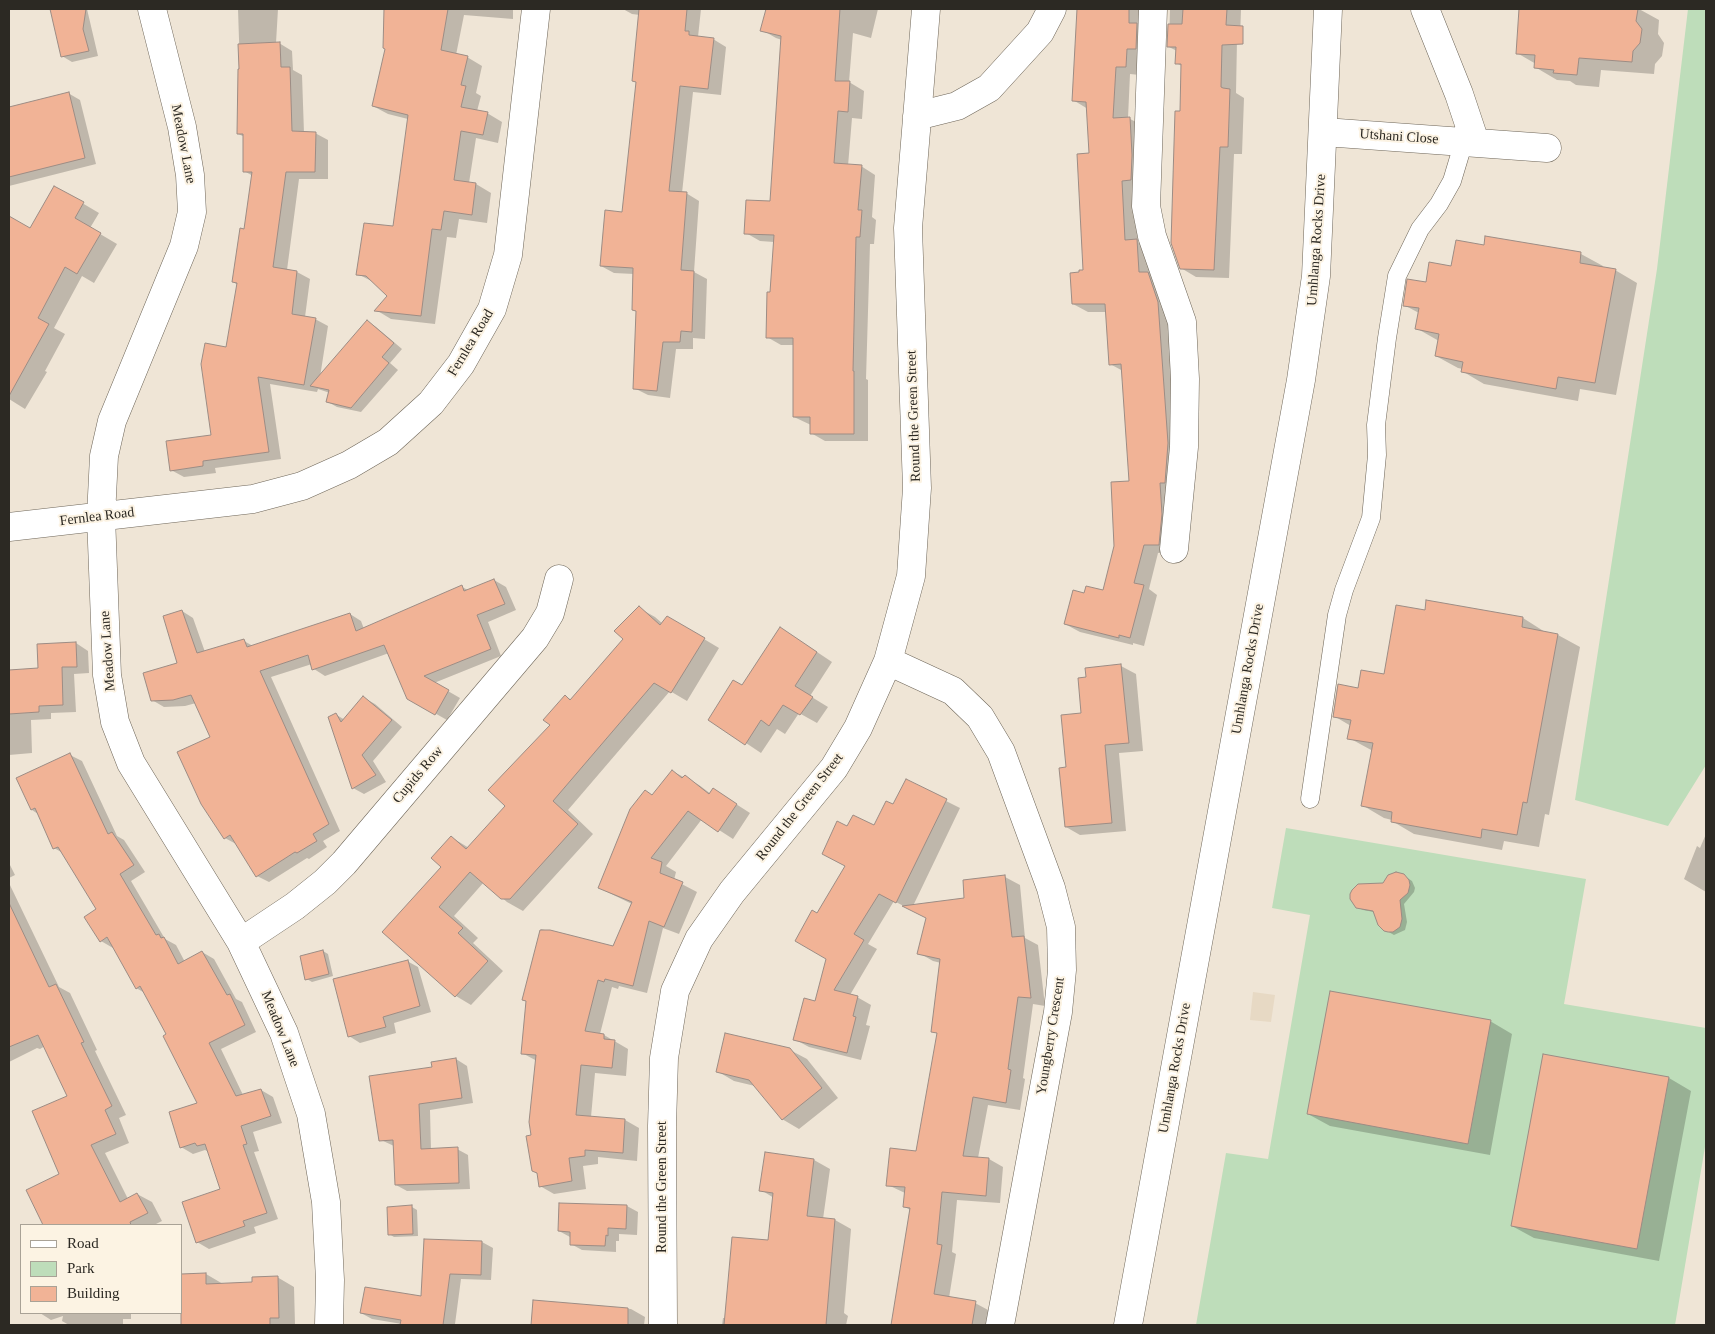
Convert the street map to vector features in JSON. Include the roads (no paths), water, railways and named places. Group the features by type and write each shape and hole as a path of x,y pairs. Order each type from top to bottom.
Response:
{"street":[{"name":"Meadow Lane","path":"152,9 182,127 190,176 192,212 184,246 112,421 104,456 101,516 107,675 116,722 131,763 241,942 284,1033 311,1114 326,1202 330,1280 329,1325"},
{"name":"Fernlea Road","path":"9,527 253,498 302,486 349,465 388,442 431,403 461,364 492,309 508,255 536,9"},
{"name":"Round the Green Street","path":"663,1325 663,1068 675,991 699,939 732,892 834,768 858,728 888,662 911,576 917,488 908,228 926,9"},
{"path":"917,116 957,106 989,88 1040,32 1052,9"},
{"path":"1153,9 1146,206 1152,236 1182,322 1185,379 1184,447 1174,549"},
{"name":"Umhlanga Rocks Drive","path":"1128,1325 1301,380 1316,276 1324,132 1328,9"},
{"path":"1425,9 1458,94 1469,142"},
{"name":"Utshani Close","path":"1324,132 1548,148"},
{"name":"Cupids Row","path":"241,942 295,906 325,882 344,863 535,638 550,613 559,579"},
{"name":"Youngberry Crescent","path":"888,662 953,691 980,718 1001,752 1051,888 1061,927 1062,970 1058,1012 1000,1325"}],"lane":[{"path":"1310,799 1337,615 1344,590 1371,518 1377,463 1376,425 1397,276 1420,229 1439,204 1452,181 1469,142"}]}
